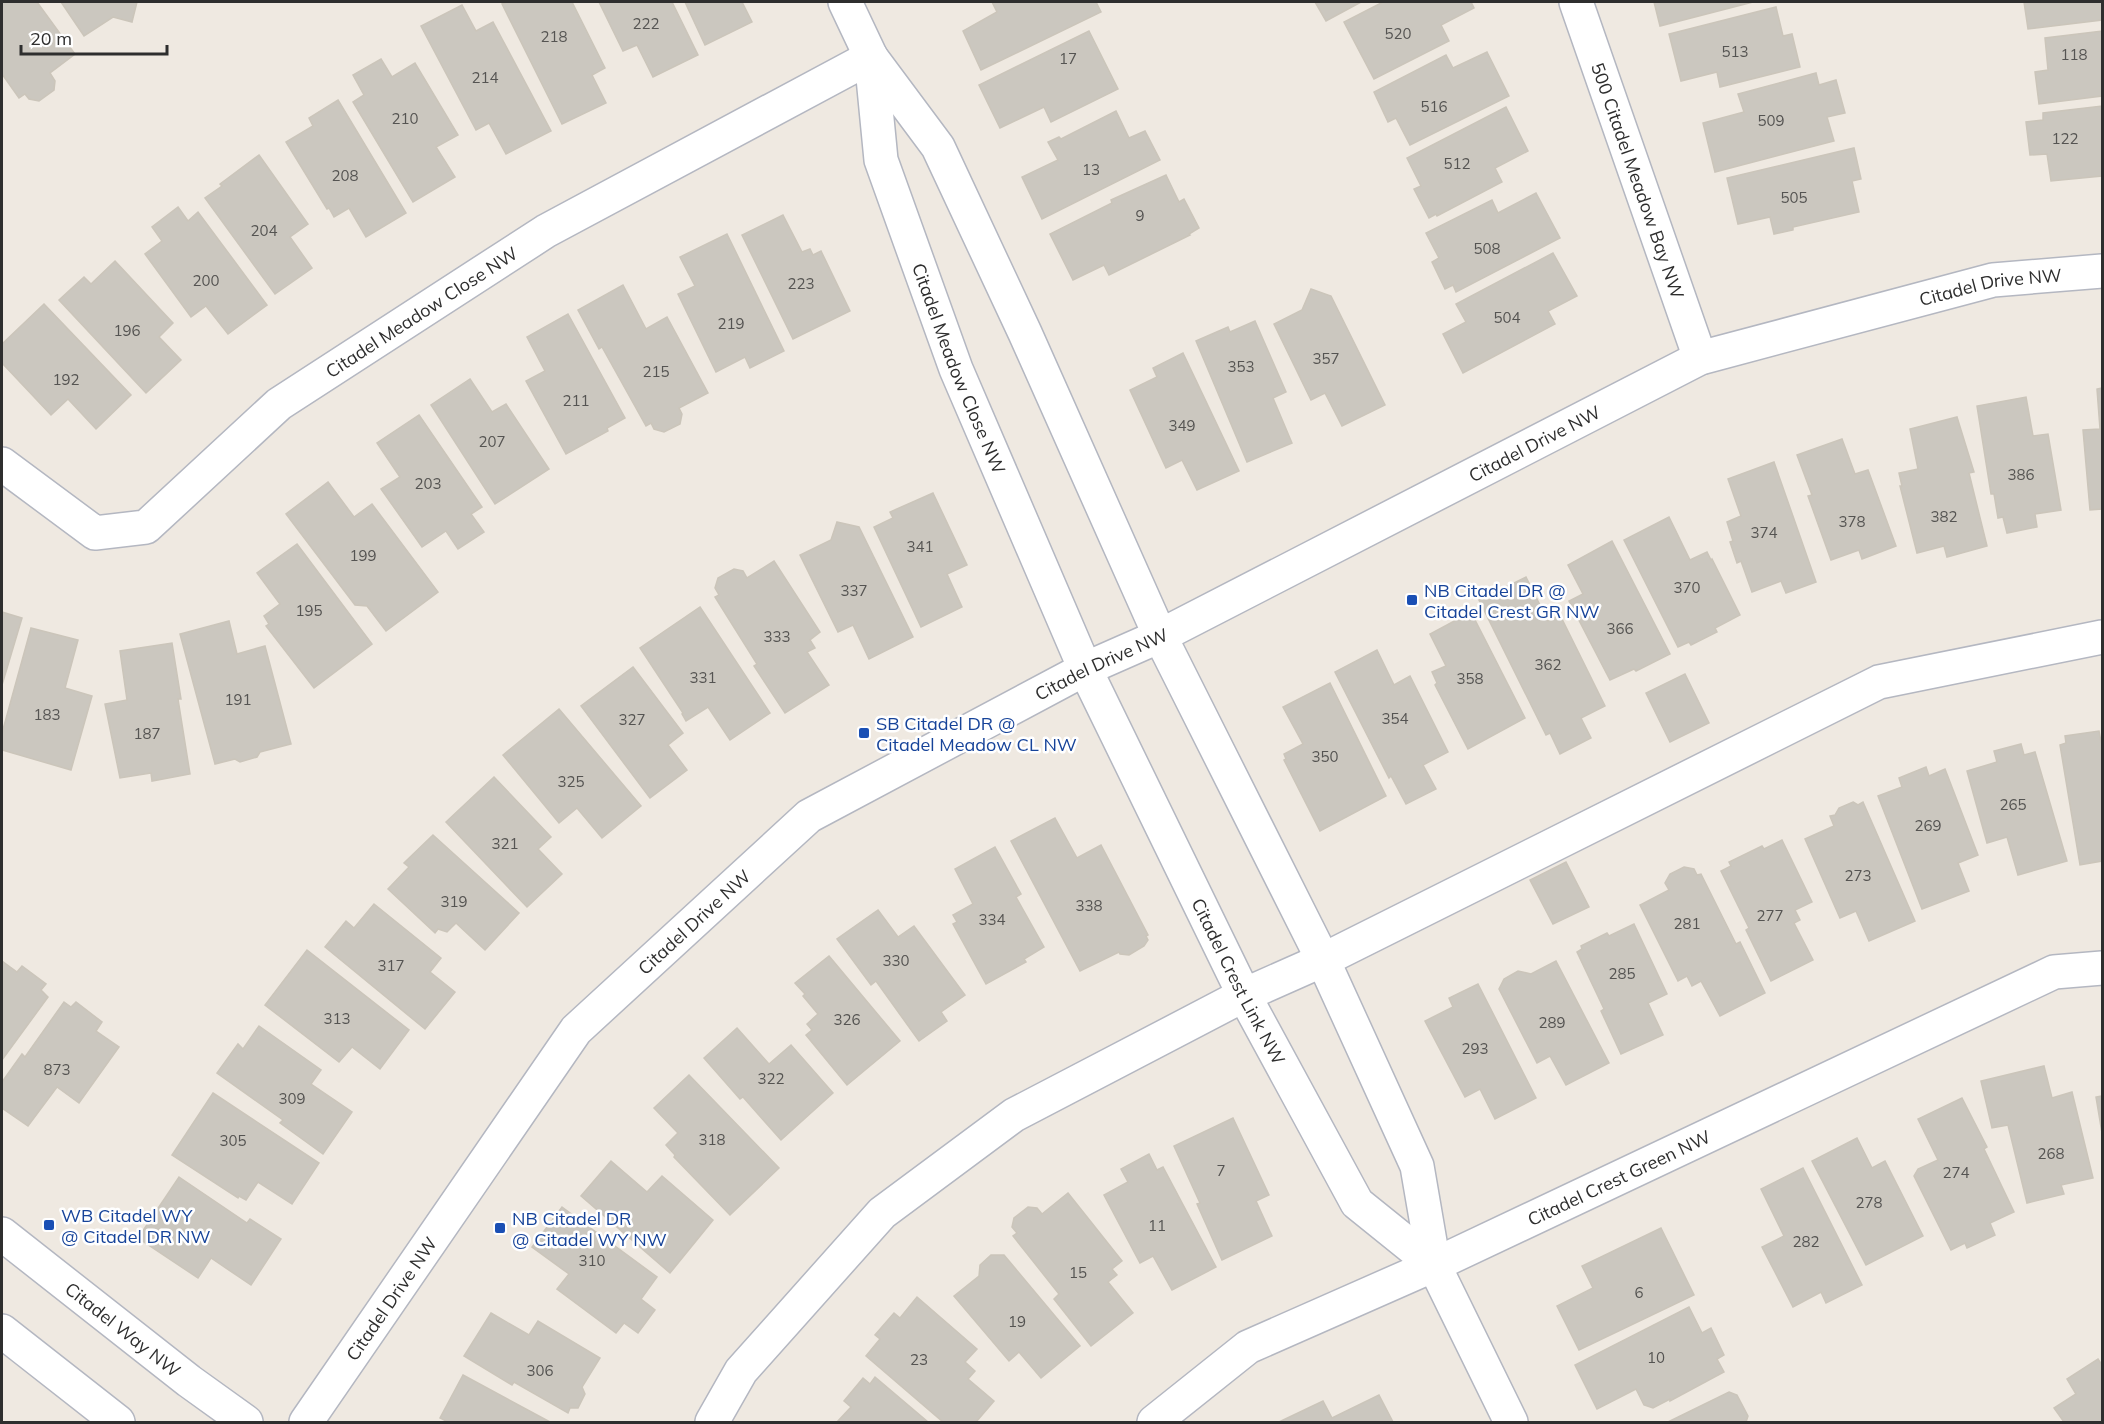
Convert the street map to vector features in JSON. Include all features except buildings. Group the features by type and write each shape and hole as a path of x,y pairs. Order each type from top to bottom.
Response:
{"street":[{"name":"Citadel Meadow Close NW","path":"845,2 871,57 938,147 1160,636"},
{"name":"500 Citadel Meadow Bay NW","path":"1576,2 1700,358"},
{"name":"Citadel Meadow Close NW","path":"2,464 95,533 146,527 279,404 298,391 546,231 871,57"},
{"name":"Citadel Meadow Close NW","path":"871,57 881,160 956,369 1085,669"},
{"name":"Citadel Drive NW","path":"306,1422 576,1030 809,816 1085,669 1160,636 1700,358 1993,280 2103,271"},
{"name":"Citadel Crest Link NW","path":"1160,636 1323,960 1417,1166 1434,1265 1511,1422"},
{"path":"712,1422 741,1371 882,1213 1014,1115 1244,995 1323,960 1878,682 2103,637"},
{"name":"Citadel Crest Link NW","path":"1085,669 1244,995 1357,1203 1434,1265"},
{"name":"Citadel Crest Green NW","path":"1154,1422 1248,1347 1434,1265 2054,972 2103,968"},
{"name":"Citadel Way NW","path":"2,1234 189,1381 246,1422"},
{"path":"2,1331 118,1422"}],"place":[{"name":"NB Citadel DR @ Citadel Crest GR NW","path":"1412,600"},
{"name":"SB Citadel DR @ Citadel Meadow CL NW","path":"864,733"},
{"name":"WB Citadel WY @ Citadel DR NW","path":"49,1225"},
{"name":"NB Citadel DR @ Citadel WY NW","path":"500,1228"}]}
